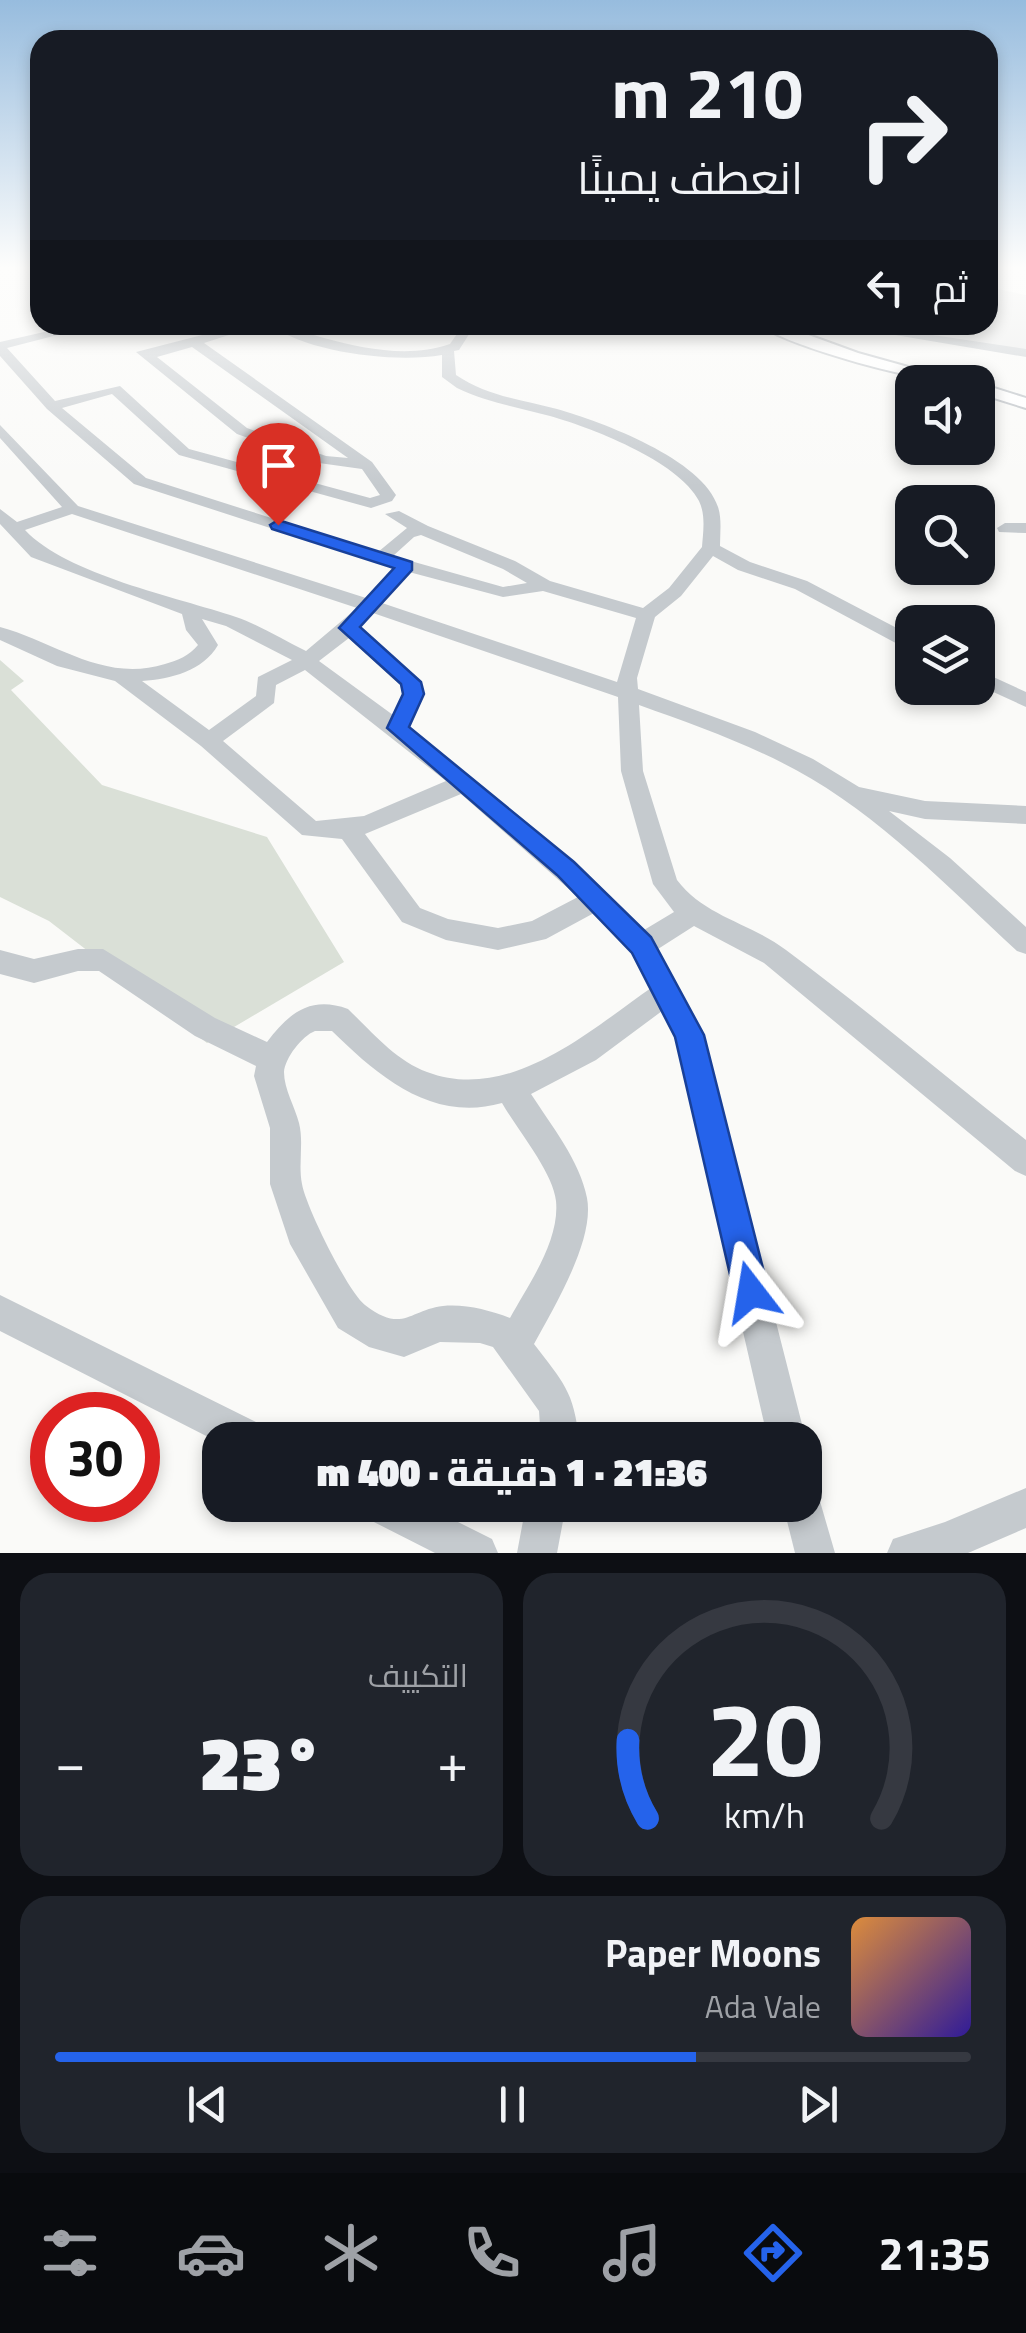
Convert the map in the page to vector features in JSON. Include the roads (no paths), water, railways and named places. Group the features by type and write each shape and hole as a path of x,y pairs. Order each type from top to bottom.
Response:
{"main road":[{"path":"813,341 895,367"},
{"path":"995,393 1026,403"}],"street":[{"path":"191,341 145,354 242,430 324,460 367,465"},
{"path":"52,406 115,389 184,452 371,503 388,495 367,465 194,341"},
{"path":"330,341 424,356 448,351 459,341"},
{"path":"950,341 1026,353"},
{"path":"0,347 52,406 140,481 406,566 503,592 544,586"},
{"path":"448,351 448,377 464,390 564,416 654,455 689,478 708,503 711,548 675,592 646,615 630,658 632,771 666,884 691,916 745,936 773,955 1026,1160"},
{"path":"0,429 72,508 547,663 747,737 806,764 852,794 941,866 1026,943"},
{"path":"6,522 72,508"},
{"path":"393,514 508,565 544,586 646,615"},
{"path":"6,522 37,553 233,622 306,661 398,728 566,868 642,945 689,1035 783,1422"},
{"path":"1005,528 1026,528"},
{"path":"382,558 408,533 422,530"},
{"path":"711,548 744,566 801,584 895,635"},
{"path":"209,742 260,707 267,698 265,682 306,661 349,628 365,606 406,566"},
{"path":"0,633 67,664 123,676 164,672 206,652 208,645 196,630 190,609"},
{"path":"349,628 410,682 413,694 398,728"},
{"path":"123,676 209,742 310,829 328,834 349,831 461,784"},
{"path":"995,685 1026,700"},
{"path":"852,794 925,810 1026,815"},
{"path":"349,831 411,914 446,928 498,939 537,931 598,900"},
{"path":"642,945 691,916"},
{"path":"0,962 34,971 78,960 103,960 205,1028 272,1058"},
{"path":"558,1422 557,1405 505,1334 480,1326 440,1324 404,1339 382,1334 350,1316 302,1232 286,1184 284,1128 269,1076 272,1058 297,1025 314,1018 338,1018 376,1055 427,1087 476,1092 511,1090 557,1069 667,992"},
{"path":"511,1090 572,1201 563,1248 514,1346"},
{"path":"0,1312 217,1422"},
{"path":"907,1553 946,1542 1026,1508"},
{"path":"416,1522 478,1553"},
{"path":"538,1553 543,1522"},
{"path":"807,1522 815,1553"}]}
